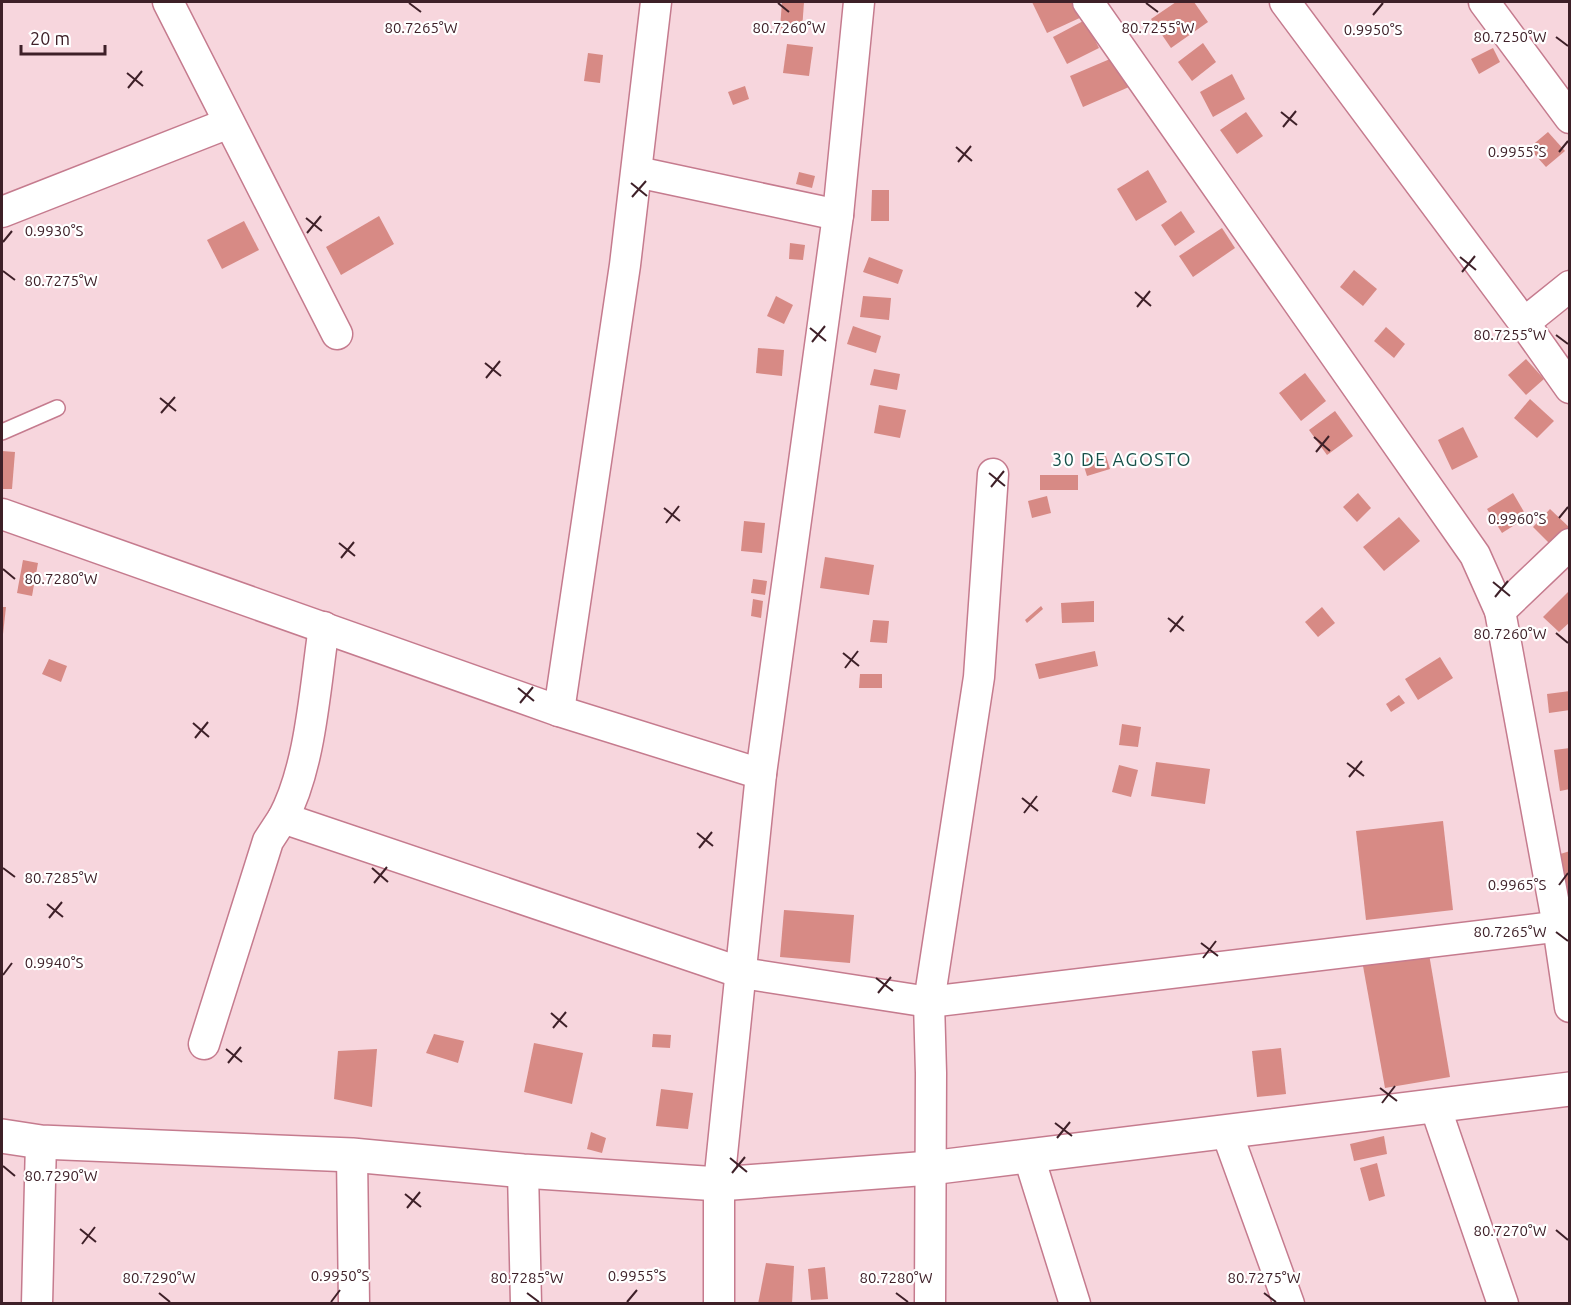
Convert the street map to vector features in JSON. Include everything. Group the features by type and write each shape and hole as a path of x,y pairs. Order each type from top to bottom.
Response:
{"street":[{"path":"168,2 337,334"},
{"path":"559,711 626,265 656,2"},
{"path":"719,1304 719,1184 761,774 838,215 859,2"},
{"path":"1088,2 1475,555 1500,611 1564,925 1569,1007"},
{"path":"1285,2 1524,323 1569,388"},
{"path":"1484,2 1569,118"},
{"path":"2,212 229,123"},
{"path":"637,172 838,215"},
{"path":"1524,323 1569,286"},
{"path":"930,1304 929,1002 979,677 993,474"},
{"path":"2,514 559,711 761,774"},
{"path":"1500,611 1569,544"},
{"path":"204,1044 268,841 291,803 304,760 324,627"},
{"path":"283,818 742,973 929,1002 1564,925"},
{"path":"2,1137 41,1142 352,1155 523,1171 719,1184 930,1168 1029,1157 1569,1089"},
{"path":"1435,1106 1503,1304"},
{"path":"1227,1133 1289,1304"},
{"path":"37,1304 41,1142"},
{"path":"352,1155 354,1304"},
{"path":"1029,1157 1075,1304"},
{"path":"523,1171 526,1304"}],"lane":[{"path":"2,432 57,408"}],"building":[{"path":"782,2 804,2 802,30 780,28"},
{"path":"1032,2 1077,2 1084,16 1047,33"},
{"path":"1176,2 1194,2 1208,22 1171,48 1151,19"},
{"path":"1085,20 1099,48 1067,64 1053,37"},
{"path":"1203,43 1216,62 1192,81 1178,62"},
{"path":"787,44 813,47 809,76 783,73"},
{"path":"1493,48 1500,62 1479,74 1471,59"},
{"path":"588,53 603,55 600,83 584,81"},
{"path":"1117,56 1129,87 1083,107 1070,76"},
{"path":"1232,74 1245,99 1213,117 1200,92"},
{"path":"745,86 749,99 733,105 728,92"},
{"path":"1246,112 1263,136 1237,154 1220,130"},
{"path":"1548,132 1565,151 1546,167 1529,148"},
{"path":"1148,170 1167,202 1136,221 1117,189"},
{"path":"799,172 815,176 812,188 796,184"},
{"path":"872,190 889,190 889,221 871,221"},
{"path":"1181,211 1195,232 1175,246 1161,225"},
{"path":"379,216 394,244 341,275 326,247"},
{"path":"244,221 259,250 222,269 207,240"},
{"path":"1222,228 1235,248 1193,277 1179,256"},
{"path":"790,243 805,245 803,260 789,259"},
{"path":"869,257 903,270 898,284 863,272"},
{"path":"1354,270 1377,289 1363,306 1340,287"},
{"path":"776,296 793,305 784,324 767,316"},
{"path":"863,296 891,298 889,320 860,317"},
{"path":"853,326 881,336 876,353 847,344"},
{"path":"1386,327 1405,344 1394,358 1374,341"},
{"path":"758,348 784,350 782,376 756,373"},
{"path":"1526,359 1544,379 1526,395 1508,375"},
{"path":"874,369 900,374 897,390 870,385"},
{"path":"1305,373 1326,401 1301,421 1279,393"},
{"path":"1530,399 1554,421 1537,438 1514,418"},
{"path":"879,405 906,410 900,438 874,433"},
{"path":"1335,411 1353,436 1327,455 1309,430"},
{"path":"1463,427 1478,457 1452,470 1438,440"},
{"path":"2,451 15,452 12,489 2,489"},
{"path":"1105,453 1110,469 1087,476 1082,460"},
{"path":"1040,475 1078,475 1078,490 1040,490"},
{"path":"1358,493 1371,508 1357,522 1343,507"},
{"path":"1513,493 1527,517 1502,533 1487,509"},
{"path":"1047,496 1051,513 1032,518 1028,501"},
{"path":"1550,509 1570,528 1570,531 1553,547 1533,527"},
{"path":"1399,517 1420,541 1384,571 1363,547"},
{"path":"744,521 765,523 762,553 741,551"},
{"path":"825,557 874,565 869,595 820,588"},
{"path":"23,560 38,563 32,596 17,593"},
{"path":"753,579 767,581 765,595 751,593"},
{"path":"1568,592 1570,622 1559,632 1543,617"},
{"path":"753,599 763,601 761,618 751,616"},
{"path":"1094,601 1094,622 1062,623 1061,603"},
{"path":"1041,606 1043,609 1027,623 1025,620"},
{"path":"2,607 6,607 3,634 2,634"},
{"path":"1322,607 1335,623 1318,637 1305,622"},
{"path":"873,620 889,621 887,643 870,642"},
{"path":"1095,651 1098,666 1039,679 1035,664"},
{"path":"1440,657 1453,678 1418,700 1405,679"},
{"path":"49,659 67,666 61,682 42,674"},
{"path":"860,674 882,674 882,688 859,688"},
{"path":"1570,691 1570,710 1549,713 1547,694"},
{"path":"1399,695 1405,703 1391,712 1386,704"},
{"path":"1122,724 1141,727 1138,747 1119,745"},
{"path":"1570,748 1570,789 1560,791 1554,750"},
{"path":"1156,762 1210,769 1205,804 1151,796"},
{"path":"1119,765 1138,770 1131,797 1112,792"},
{"path":"1443,821 1453,910 1366,920 1356,831"},
{"path":"1570,851 1570,891 1565,892 1557,855"},
{"path":"784,910 854,915 850,963 780,957"},
{"path":"1429,954 1450,1077 1385,1088 1363,966"},
{"path":"434,1034 464,1041 458,1063 426,1053"},
{"path":"653,1034 671,1035 670,1048 652,1047"},
{"path":"534,1043 583,1053 572,1104 524,1092"},
{"path":"1281,1048 1286,1094 1257,1097 1252,1051"},
{"path":"377,1049 372,1107 334,1099 338,1051"},
{"path":"661,1089 693,1093 688,1129 656,1126"},
{"path":"591,1132 606,1138 602,1153 587,1149"},
{"path":"1384,1136 1387,1154 1354,1161 1350,1144"},
{"path":"1377,1163 1385,1196 1369,1201 1360,1168"},
{"path":"766,1263 794,1266 792,1304 758,1304"},
{"path":"825,1267 828,1299 811,1300 808,1269"}],"district":[{"name":"30 DE AGOSTO","path":"1122,460"}]}
